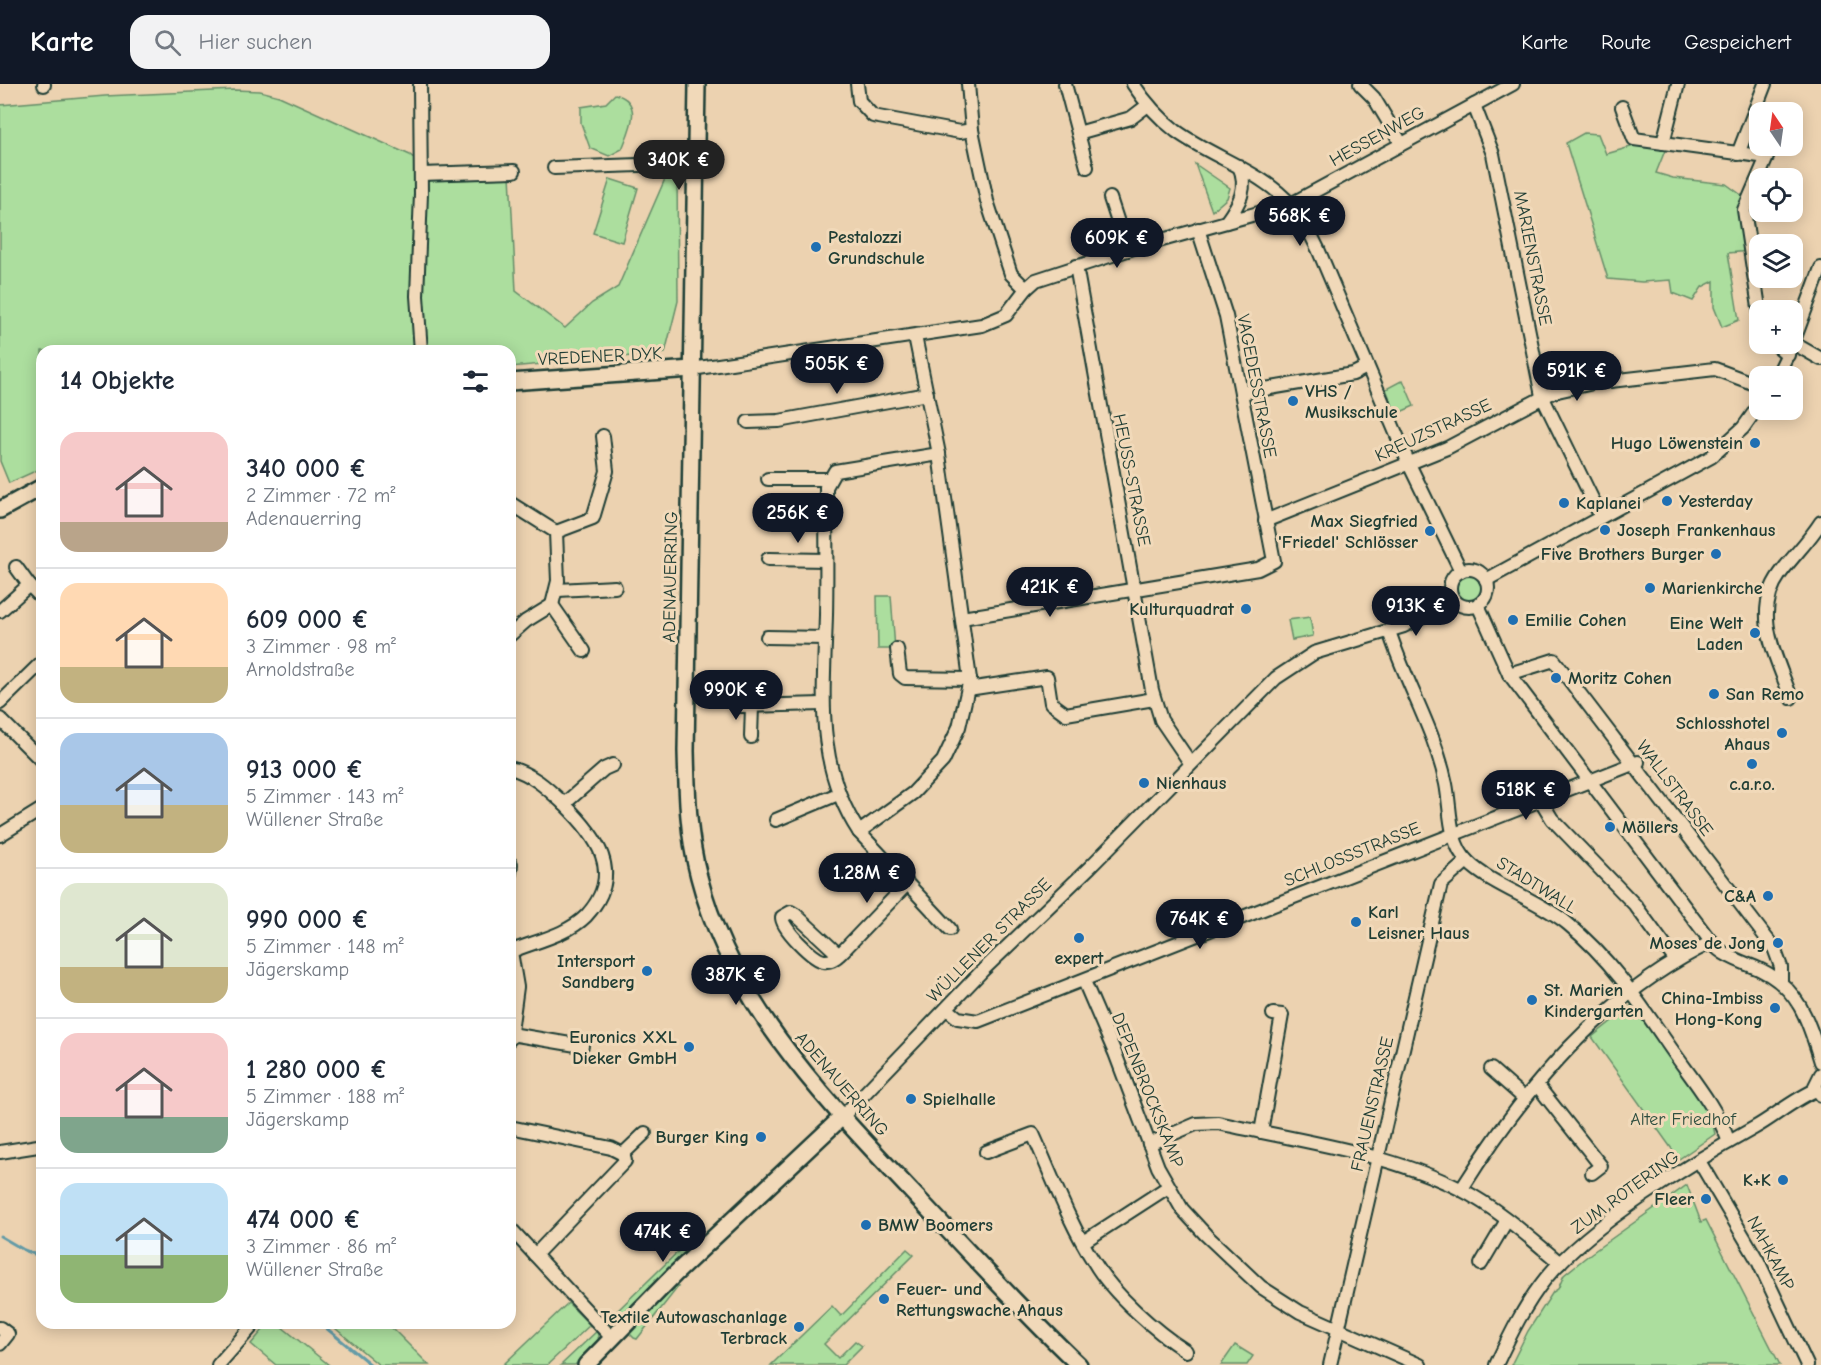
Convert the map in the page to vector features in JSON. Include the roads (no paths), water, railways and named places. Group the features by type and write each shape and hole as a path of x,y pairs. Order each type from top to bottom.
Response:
{"main road":[{"name":"ADENAUERRING","path":"697,84 686,751 691,831 698,876 720,939 760,1014 794,1061 842,1117 1079,1365"},
{"name":"VREDENER DYK","path":"516,382 692,369"},
{"path":"0,510 36,490"},
{"name":"WÜLLENER STRASSE","path":"586,1365 683,1267 842,1117"}],"street":[{"path":"420,84 421,174 417,296 421,345"},
{"path":"857,84 859,101 873,116 884,120 960,132 972,130"},
{"path":"692,369 915,336 997,321 1014,308 1026,289 1011,274 1004,260 980,173 972,130 968,84"},
{"path":"1065,84 1087,167"},
{"path":"1133,84 1148,105 1176,131 1239,166 1291,204 1318,249 1409,464 1461,571"},
{"path":"1360,84 1374,98 1401,143"},
{"name":"HESSENWEG","path":"1026,289 1036,280 1076,266 1291,204 1514,84"},
{"path":"1663,143 1678,84"},
{"path":"1738,154 1765,84"},
{"path":"1078,133 1131,118 1148,105"},
{"name":"MARIENSTRASSE","path":"1474,105 1493,154 1542,396 1601,517"},
{"path":"1622,106 1634,139 1767,157 1744,210 1758,300"},
{"path":"554,168 696,163"},
{"path":"1226,222 1243,191 1243,175 1239,166"},
{"path":"421,174 514,171"},
{"path":"1110,198 1127,250"},
{"name":"VAGEDESSTRASSE","path":"1134,590 1267,567 1274,561 1274,550 1264,521 1226,316 1198,230"},
{"name":"HEUSS-STRASSE","path":"1076,266 1093,373 1154,699 1161,720 1191,764"},
{"path":"1803,318 1821,268"},
{"path":"859,832 913,793 943,761 959,728 969,684 939,454 915,336"},
{"path":"1803,348 1821,359"},
{"path":"1782,366 1788,355"},
{"path":"1241,393 1353,374 1367,368"},
{"name":"KREUZSTRASSE","path":"1264,521 1447,448 1542,396 1593,383 1715,369 1749,382"},
{"path":"748,422 779,421 927,394"},
{"path":"1486,580 1702,463 1728,444 1749,420"},
{"path":"556,532 593,518 607,471 603,436"},
{"path":"939,454 835,471 828,479 825,487 823,704 828,763 838,794 859,832 950,929"},
{"path":"768,479 828,479"},
{"path":"516,507 556,532"},
{"path":"1791,698 1766,627 1769,594 1780,574 1821,522"},
{"path":"516,630 552,605 558,590 556,532"},
{"path":"768,559 826,560"},
{"path":"16,567 36,592"},
{"path":"1475,570 1486,580 1488,591 1478,605 1465,607 1454,600 1450,584 1461,571 1475,570"},
{"path":"0,611 29,585"},
{"path":"558,590 615,587"},
{"path":"962,618 1134,590"},
{"name":"WÜLLENER STRASSE","path":"842,1117 1276,678 1296,662 1332,645 1389,631 1415,621 1454,600"},
{"path":"552,605 584,651"},
{"path":"1478,605 1509,674 1710,940 1724,954 1781,981 1790,989 1802,1008 1821,1062"},
{"path":"1389,631 1398,658 1436,742 1446,786 1452,834 1467,861"},
{"path":"767,637 825,638"},
{"path":"897,649 900,674 905,678 969,684 1047,677 1051,702 1066,714 1154,699"},
{"name":"WALLSTRASSE","path":"1509,674 1554,660 1636,763 1774,948 1781,967 1781,981"},
{"path":"0,703 36,668"},
{"path":"750,737 746,706 823,704"},
{"path":"0,719 36,755"},
{"name":"SCHLOSSSTRASSE","path":"947,1009 958,1018 978,1021 1636,763"},
{"path":"564,804 604,769 613,765"},
{"path":"516,770 537,780 587,827 600,846 604,866 599,896 588,914 573,927 516,946"},
{"path":"776,820 838,794"},
{"path":"1540,799 1552,819 1635,905 1676,961"},
{"path":"0,835 36,812"},
{"name":"STADTWALL","path":"1467,861 1542,904 1569,924 1632,990 1712,1104 1729,1142"},
{"name":"FRAUENSTRASSE","path":"1330,1365 1441,884 1467,861"},
{"path":"838,955 796,915 791,912 782,917 783,927 815,958 828,962 838,955 907,884"},
{"path":"1461,1190 1494,1138 1584,1032 1632,990 1710,940"},
{"name":"DEPENBROCKSKAMP","path":"1084,981 1168,1187 1206,1235 1261,1287 1300,1312 1420,1365"},
{"path":"1261,1132 1282,1015 1273,1014"},
{"path":"516,1037 582,1046"},
{"path":"1491,1069 1525,1099"},
{"path":"1819,1093 1815,1081 1821,1074"},
{"path":"1537,1085 1601,1166 1592,1173"},
{"name":"ZUM ROTERING","path":"1496,1365 1529,1302 1560,1263 1622,1212 1699,1161 1819,1093"},
{"path":"1149,1144 1207,1122 1379,1157 1461,1190 1507,1220 1560,1263"},
{"path":"516,1128 611,1148 623,1154 625,1161 621,1168 535,1255"},
{"path":"623,1154 645,1133"},
{"path":"986,1152 1033,1134 1094,1264 1163,1336 1186,1350"},
{"path":"0,1152 36,1146"},
{"name":"NAHKAMP","path":"1699,1161 1758,1261 1807,1365"},
{"path":"1083,1242 1168,1187"},
{"path":"1481,1264 1507,1220"},
{"path":"516,1234 612,1338"},
{"path":"0,1328 8,1334 0,1344"},
{"path":"218,1365 250,1329"}],"waterway":[{"path":"0,1236 36,1255"},
{"path":"327,1329 371,1365"}],"place":[{"name":"Pestalozzi Grundschule","path":"816,247"},
{"name":"VHS / Musikschule","path":"1293,401"},
{"name":"Hugo Löwenstein","path":"1755,443"},
{"name":"Yesterday","path":"1667,501"},
{"name":"Kaplanei","path":"1564,503"},
{"name":"Joseph Frankenhaus","path":"1605,530"},
{"name":"Max Siegfried 'Friedel' Schlösser","path":"1430,531"},
{"name":"Five Brothers Burger","path":"1716,554"},
{"name":"Marienkirche","path":"1650,588"},
{"name":"Kulturquadrat","path":"1246,609"},
{"name":"Emilie Cohen","path":"1513,620"},
{"name":"Eine Welt Laden","path":"1755,633"},
{"name":"Moritz Cohen","path":"1556,678"},
{"name":"San Remo","path":"1714,694"},
{"name":"Schlosshotel Ahaus","path":"1782,733"},
{"name":"c.a.r.o.","path":"1752,764"},
{"name":"Nienhaus","path":"1144,783"},
{"name":"Möllers","path":"1610,827"},
{"name":"C&A","path":"1768,896"},
{"name":"Karl Leisner Haus","path":"1356,922"},
{"name":"expert","path":"1079,938"},
{"name":"Moses de Jong","path":"1778,943"},
{"name":"Intersport Sandberg","path":"647,971"},
{"name":"St. Marien Kindergarten","path":"1532,1000"},
{"name":"China-Imbiss Hong-Kong","path":"1775,1008"},
{"name":"Euronics XXL Dieker GmbH","path":"689,1047"},
{"name":"Spielhalle","path":"911,1099"},
{"name":"Burger King","path":"761,1137"},
{"name":"K+K","path":"1783,1180"},
{"name":"Fleer","path":"1706,1199"},
{"name":"BMW Boomers","path":"866,1225"},
{"name":"Feuer- und Rettungswache Ahaus","path":"884,1299"},
{"name":"Textile Autowaschanlage Terbrack","path":"799,1327"}],"park label":[{"name":"Alter Friedhof","path":"1683,1119"}]}
